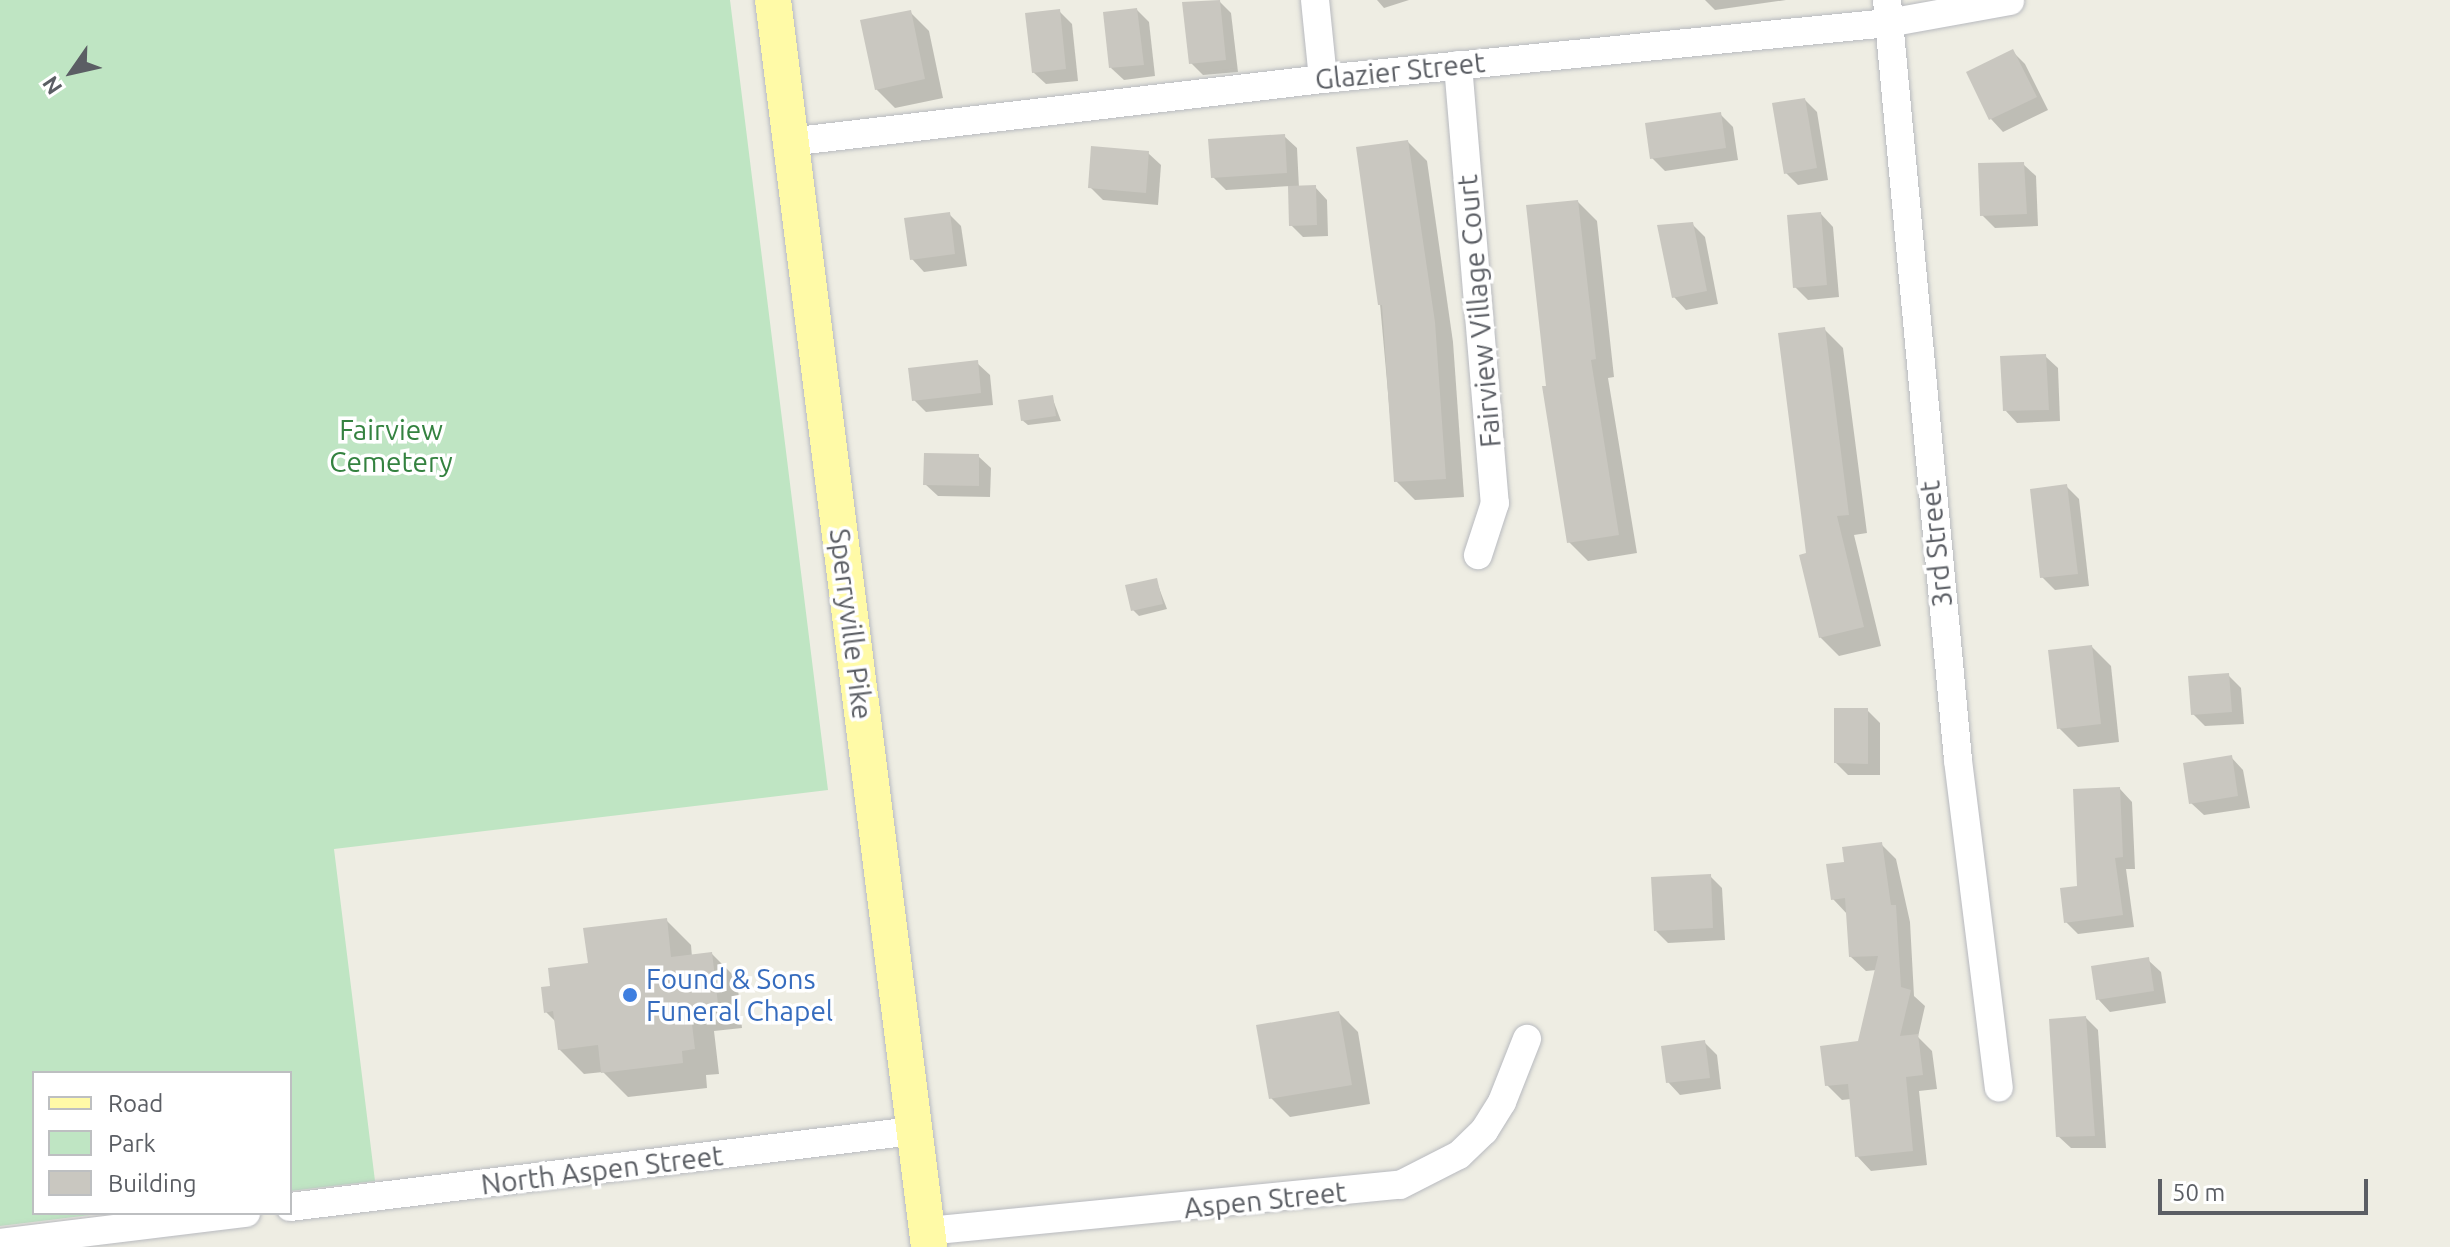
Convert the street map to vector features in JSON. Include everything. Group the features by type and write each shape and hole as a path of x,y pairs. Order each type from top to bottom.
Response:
{"main road":[{"name":"Sperryville Pike","path":"773,0 928,1239"}],"street":[{"path":"1315,0 1323,79"},
{"name":"Glazier Street","path":"789,142 1458,65 1888,11 2010,1"},
{"name":"3rd Street","path":"1888,11 1958,760 1999,1087"},
{"name":"Fairview Village Court","path":"1458,65 1495,503 1478,555"},
{"name":"Aspen Street","path":"928,1239 1400,1185 1459,1155 1484,1131 1502,1102 1527,1039"},
{"name":"North Aspen Street","path":"292,1207 913,1131"},
{"path":"0,1243 230,1215"}],"green space":[{"name":"Fairview Cemetery","path":"0,0 730,0 828,790 334,849 375,1181 292,1191 292,1071 32,1071 32,1215 91,1215 0,1226"}],"building":[{"path":"1220,0 1226,60 1189,64 1182,2"},
{"path":"1137,8 1144,65 1109,68 1103,12"},
{"path":"1060,9 1066,69 1032,73 1025,13"},
{"path":"911,10 925,79 875,90 860,20"},
{"path":"2013,49 2037,97 1989,120 1966,72"},
{"path":"1805,98 1817,168 1784,174 1772,103"},
{"path":"1721,112 1726,148 1650,159 1645,123"},
{"path":"1285,134 1287,173 1211,178 1208,139"},
{"path":"1408,140 1435,322 1446,479 1394,482 1382,305 1378,305 1356,147"},
{"path":"1091,146 1149,151 1146,193 1088,188"},
{"path":"2024,162 2027,214 1980,216 1978,163"},
{"path":"1316,185 1317,225 1289,226 1288,186"},
{"path":"1578,200 1596,359 1591,360 1619,535 1567,543 1542,386 1546,386 1526,205"},
{"path":"950,212 955,254 910,260 904,218"},
{"path":"1821,212 1827,285 1793,288 1787,215"},
{"path":"1693,222 1707,291 1672,298 1657,225"},
{"path":"1825,327 1849,515 1837,516 1864,627 1819,638 1799,555 1806,553 1778,333"},
{"path":"2046,354 2049,410 2003,411 2000,356"},
{"path":"978,360 981,393 912,401 908,368"},
{"path":"1053,395 1056,416 1021,421 1018,400"},
{"path":"924,453 979,454 979,486 923,485"},
{"path":"2067,484 2078,574 2040,578 2030,489"},
{"path":"1157,578 1163,604 1131,611 1125,585"},
{"path":"2092,645 2101,724 2057,729 2048,650"},
{"path":"2229,673 2232,712 2191,715 2188,676"},
{"path":"1834,708 1868,708 1868,764 1834,763"},
{"path":"2232,755 2238,796 2189,804 2183,763"},
{"path":"2120,787 2123,857 2115,858 2123,915 2064,923 2060,888 2077,886 2073,789"},
{"path":"1882,842 1891,905 1896,905 1901,987 1911,990 1900,1036 1918,1034 1923,1075 1906,1077 1913,1151 1855,1157 1848,1084 1825,1086 1820,1046 1858,1041 1878,956 1849,957 1845,898 1831,900 1826,864 1844,862 1842,847"},
{"path":"1711,874 1713,928 1654,931 1651,877"},
{"name":"Found & Sons Funeral Chapel","path":"667,918 671,957 712,952 718,1004 690,1007 695,1049 682,1051 683,1063 601,1073 598,1045 558,1050 553,1011 544,1013 541,987 550,986 548,968 588,963 583,928"},
{"path":"2149,957 2154,991 2096,1000 2091,966"},
{"path":"1339,1011 1352,1085 1269,1099 1256,1025"},
{"path":"2086,1016 2095,1136 2056,1137 2049,1019"},
{"path":"1705,1040 1710,1078 1666,1083 1661,1046"}],"place":[{"name":"Found & Sons Funeral Chapel","path":"630,995"}]}
